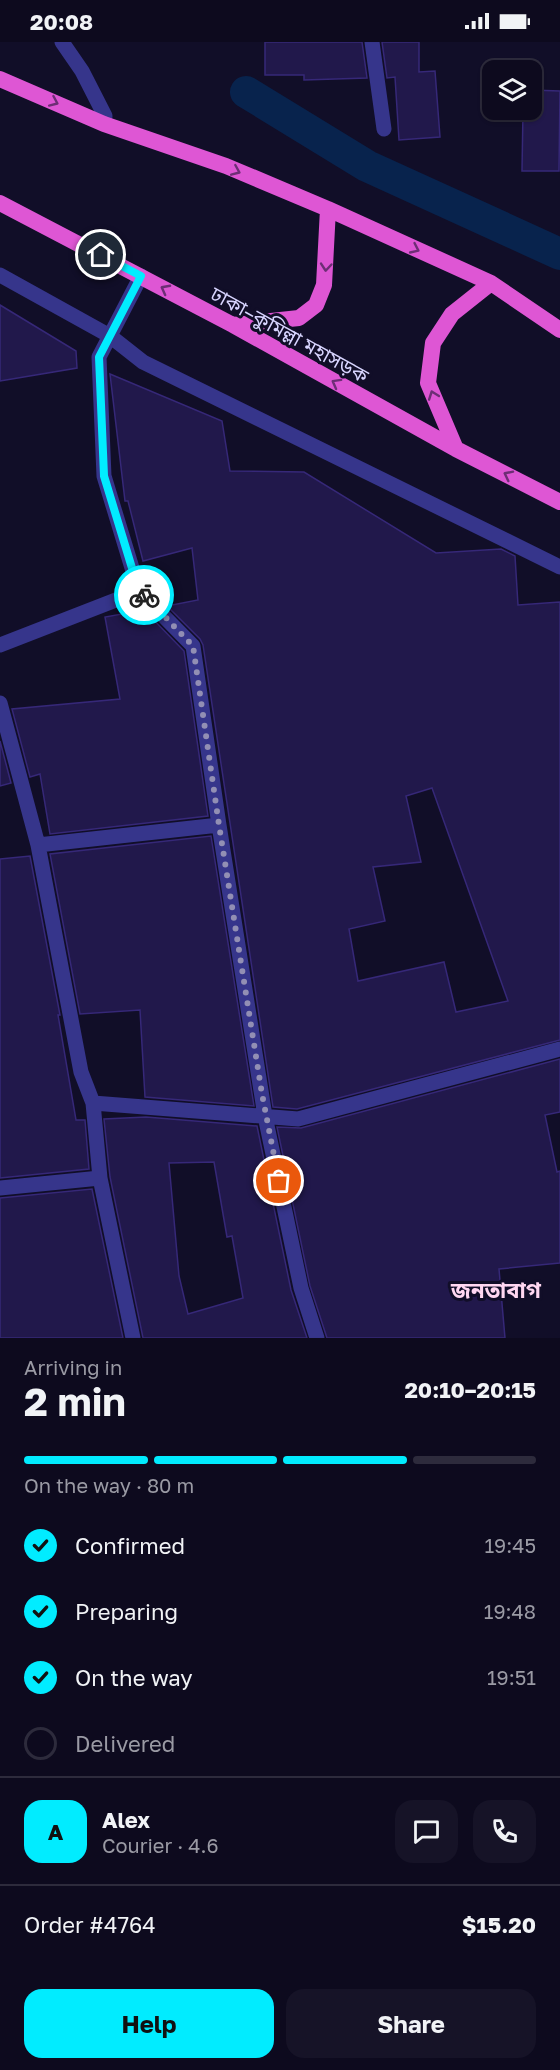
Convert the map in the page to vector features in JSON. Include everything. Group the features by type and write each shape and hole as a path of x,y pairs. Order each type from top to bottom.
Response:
{"highway":[{"path":"0,79 104,124 226,166 328,209 491,284 560,330"},
{"name":"ঢাকা–কুমিল্লা মহাসড়ক","path":"0,203 141,276 456,449 560,502"},
{"path":"233,326 299,318 316,305 324,285 328,209"},
{"path":"456,449 428,383 433,343 452,314 491,284"}],"street":[{"path":"62,42 82,71 105,116 104,124"},
{"path":"372,42 384,129"},
{"path":"0,275 110,336 143,362 560,567"},
{"path":"141,276 99,357 104,476 139,591 193,646 265,1116 301,1288 317,1338"},
{"path":"0,645 139,591"},
{"path":"0,703 38,845 81,1072 93,1102 100,1178 133,1338"},
{"path":"38,845 219,825"},
{"path":"93,1102 298,1119 560,1049"},
{"path":"0,1188 100,1178"}],"building":[{"path":"265,42 362,42 367,78 304,80 304,75 265,75"},
{"path":"382,42 419,42 419,72 435,71 440,137 399,140 395,77 387,78"},
{"path":"542,90 560,91 559,171 522,171 523,120 542,120"},
{"path":"0,305 76,351 77,368 0,381"},
{"path":"110,374 222,421 230,471 304,472 436,553 501,549 515,556 518,605 560,602 560,1040 297,1109 273,1107 203,645 200,639 167,606 198,600 192,548 143,561 128,501 125,501","holes":["432,788 508,1001 456,1012 444,962 358,981 349,929 385,921 373,867 421,862 406,796"]},
{"path":"144,610 184,651 208,816 50,834 40,774 30,777 12,709 120,699 105,617"},
{"path":"0,741 11,783 0,786"},
{"path":"211,836 254,1106 145,1097 140,1010 80,1014 50,854"},
{"path":"30,856 60,1015 58,1015 76,1120 85,1120 89,1169 0,1178 0,859"},
{"path":"560,1059 560,1112 545,1115 557,1172 560,1171 560,1263 499,1269 505,1338 327,1338 310,1286 277,1127 301,1128"},
{"path":"146,1117 257,1126 291,1290 307,1338 143,1338 110,1177 104,1119","holes":["214,1162 227,1237 232,1236 243,1298 188,1314 179,1276 169,1163"]},
{"path":"92,1189 123,1338 0,1338 0,1198"}],"waterway":[{"path":"246,92 367,166 560,254"}],"way so far":[{"path":"144,595 193,646 265,1116 279,1181"}],"district":[{"name":"জনতাবাগ","path":"496,1289"}],"route":[{"path":"101,255 141,276 99,357 104,476 139,591 144,595"}]}
